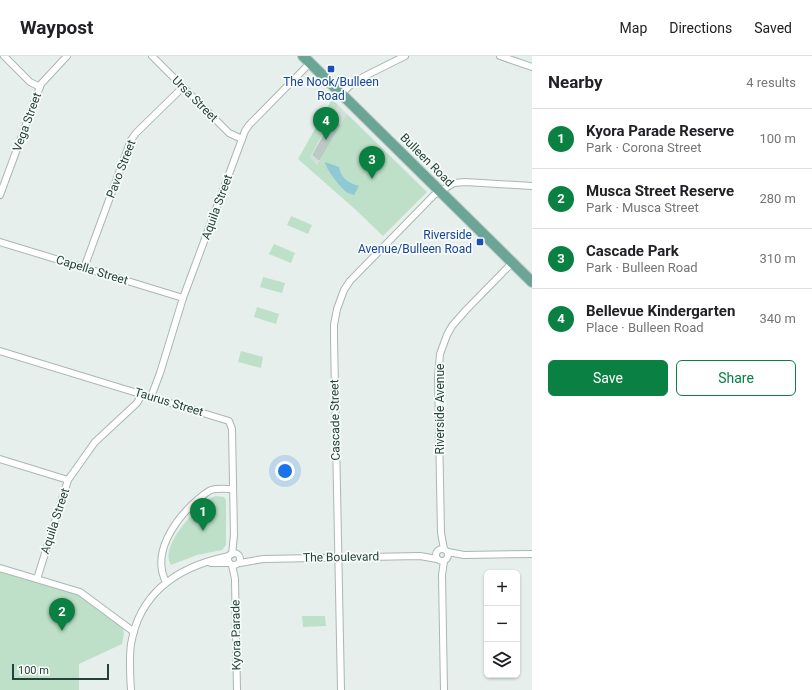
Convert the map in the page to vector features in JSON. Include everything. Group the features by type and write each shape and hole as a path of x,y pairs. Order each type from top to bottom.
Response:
{"main road":[{"name":"Bulleen Road","path":"306,59 532,282"}],"street":[{"path":"4,56 30,82 40,87"},
{"name":"Vega Street","path":"0,195 43,80 67,56"},
{"name":"Ursa Street","path":"152,56 232,135 242,139"},
{"path":"341,94 355,82 405,56"},
{"path":"500,56 532,66"},
{"name":"Aquila Street","path":"153,397 183,298 245,131 249,124 306,59"},
{"name":"Pavo Street","path":"84,268 131,140 136,133 183,87"},
{"name":"Cascade Street","path":"341,690 334,339 336,309 344,290 357,273 432,196 454,183 459,182 532,186"},
{"name":"Capella Street","path":"0,242 183,298"},
{"name":"Riverside Avenue","path":"444,690 438,376 440,354 447,335 458,318 512,263"},
{"name":"Taurus Street","path":"0,351 153,397 223,419 230,423 232,429 235,560"},
{"name":"Aquila Street","path":"37,579 68,480 95,442 137,403 142,394"},
{"path":"0,459 68,480"},
{"path":"166,582 162,570 163,553 168,536 173,527 187,510 206,493 214,489 233,489"},
{"name":"The Boulevard","path":"131,690 130,652 134,632 146,605 166,582 181,572 203,563 263,559 532,554"},
{"name":"Kyora Parade","path":"235,560 237,690"},
{"path":"0,568 75,590 85,595 134,632"}],"shaded area":[{"path":"338,105 347,114 318,166 310,157"}],"green space":[{"path":"332,99 338,105 310,157 317,165 347,114 427,192 383,236 298,159"},
{"path":"291,216 312,225 308,234 287,225"},
{"path":"274,244 295,253 291,263 269,254"},
{"path":"263,277 285,283 282,293 260,287"},
{"path":"257,307 279,314 276,324 254,317"},
{"path":"241,351 263,357 261,368 238,362"},
{"path":"215,496 224,497 226,500 226,545 222,550 197,555 171,565 169,557 170,548 182,526 200,507"},
{"path":"0,571 78,595 123,627 124,634 122,644 79,664 79,690 0,690"},
{"path":"302,616 325,616 326,626 303,627"}],"water":[{"path":"325,162 339,167 341,174 346,180 359,186 354,195 345,191 331,174"}],"building":[{"path":"333,119 340,125 319,160 313,155"}],"place":[{"name":"The Nook/Bulleen Road","path":"331,69"},
{"name":"Bellevue Kindergarten","path":"326,140"},
{"name":"Cascade Park","path":"372,179"},
{"name":"Riverside Avenue/Bulleen Road","path":"480,242"},
{"name":"Kyora Parade Reserve","path":"203,531"},
{"name":"Musca Street Reserve","path":"62,631"}]}
